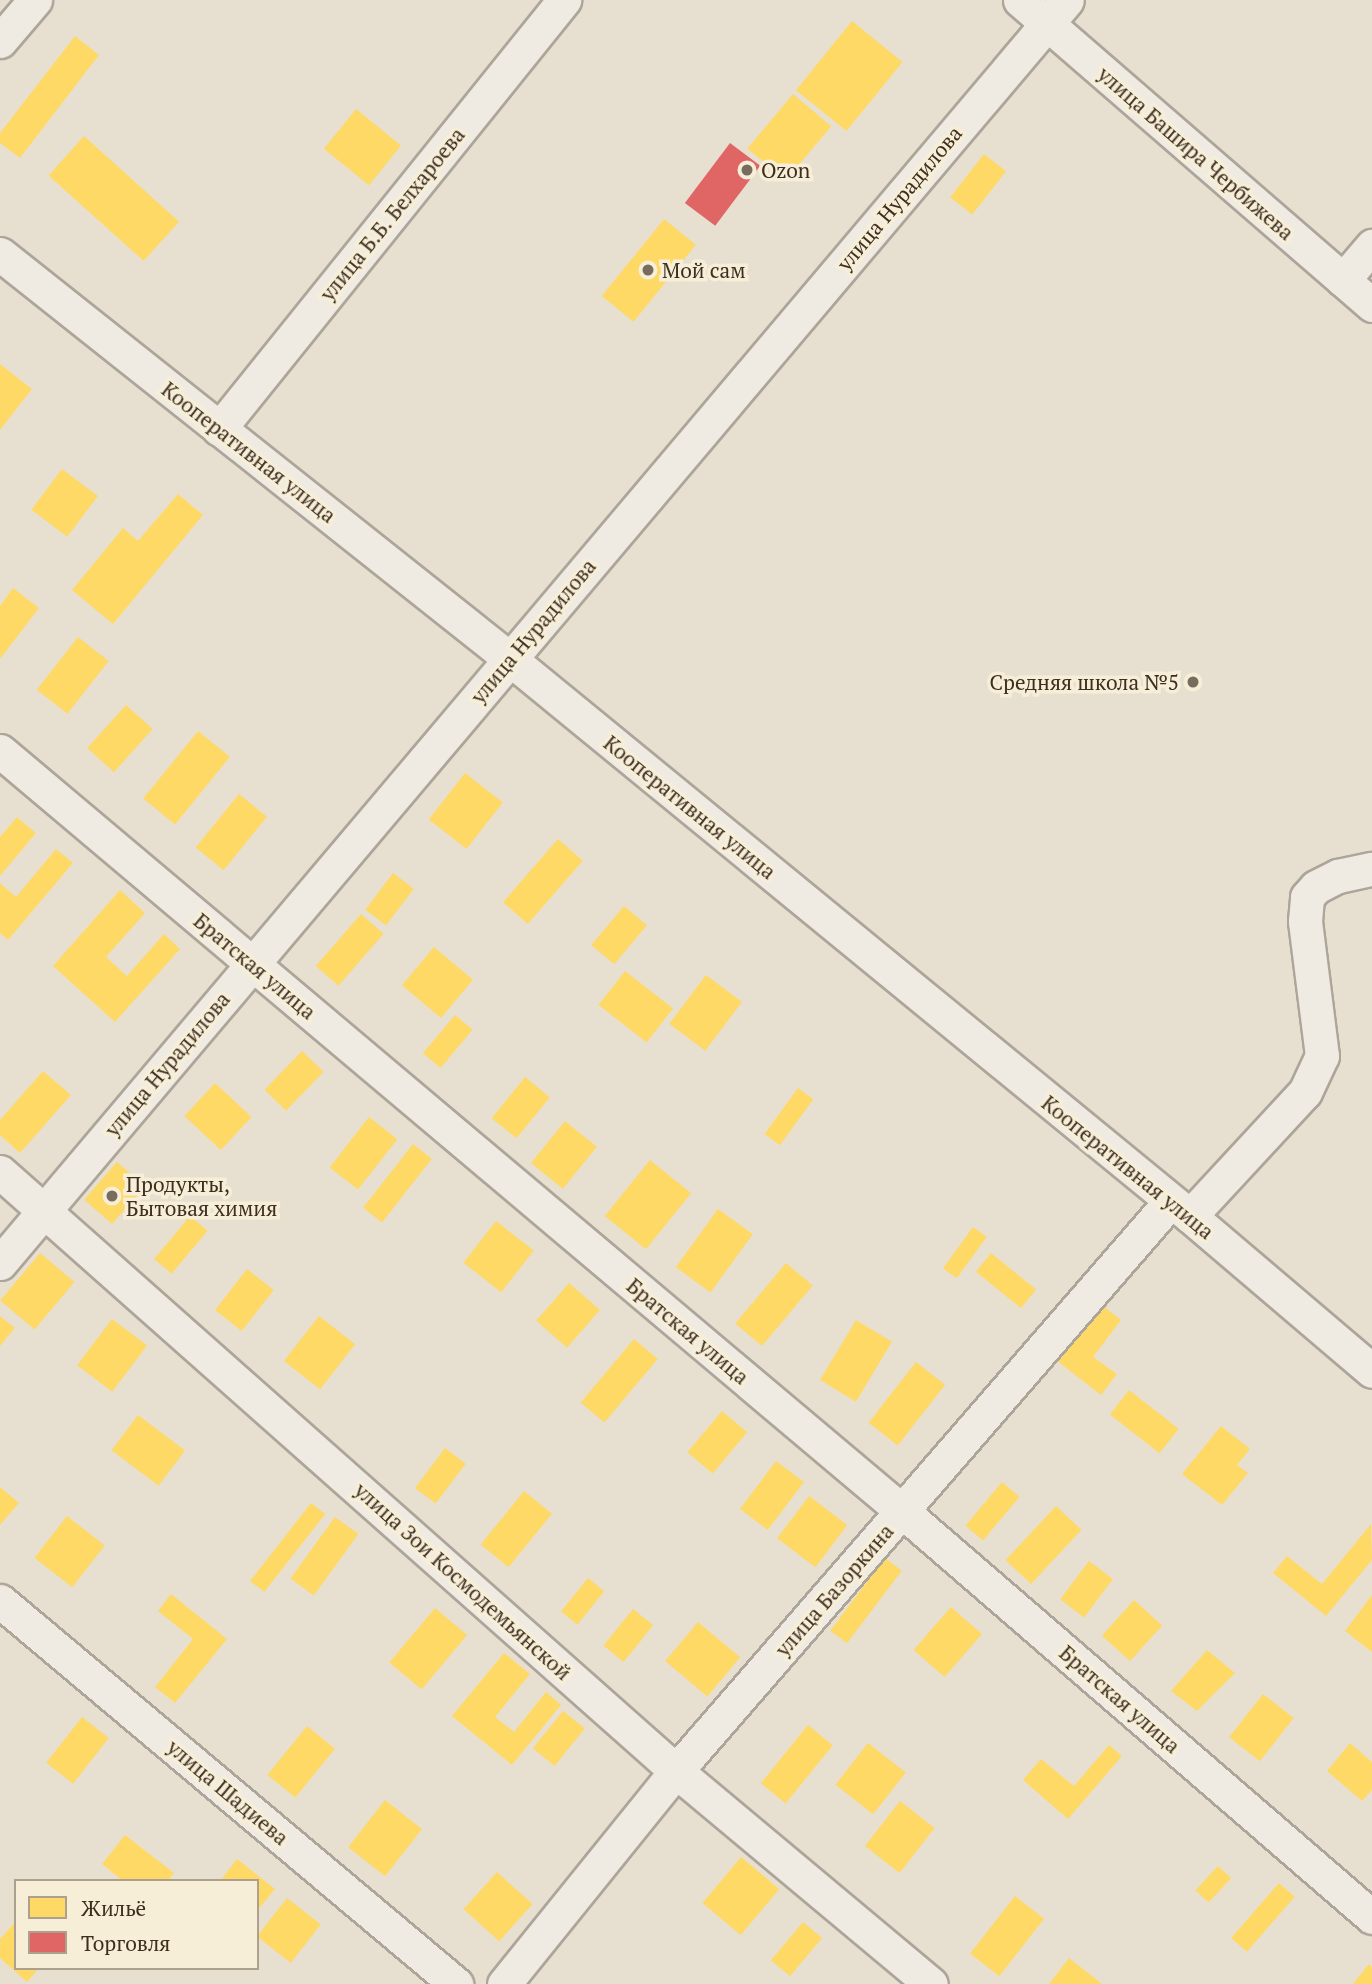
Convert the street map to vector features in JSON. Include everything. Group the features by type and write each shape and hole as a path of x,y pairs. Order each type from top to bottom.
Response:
{"street":[{"path":"0,41 35,0"},
{"name":"улица Б.Б. Белхароева","path":"219,429 564,0"},
{"name":"улица Башира Чербижева","path":"1020,0 1057,12 1372,305"},
{"name":"улица Нурадилова","path":"0,1262 1057,12"},
{"path":"1343,280 1372,246"},
{"name":"Кооперативная улица","path":"0,254 510,659 1180,1209 1372,1371"},
{"name":"Братская улица","path":"0,751 902,1511 1372,1917"},
{"name":"улица Базоркина","path":"504,1984 676,1771 902,1511 1180,1209 1305,1093 1322,1056 1305,921 1307,897 1316,887 1338,876 1372,869"},
{"name":"улица Зои Космодемьянской","path":"0,1172 45,1209 676,1771 931,1984"},
{"name":"улица Шадиева","path":"0,1601 456,1984"}],"building: Жильё":[{"path":"852,21 903,62 847,131 796,90"},
{"path":"75,36 99,55 20,158 0,143 0,133"},
{"path":"793,94 831,126 786,181 747,148"},
{"path":"356,109 401,146 369,185 324,149"},
{"path":"84,136 179,222 144,261 49,175"},
{"path":"984,154 1006,171 972,215 950,197"},
{"name":"Мой сам","path":"664,219 696,245 634,322 602,296"},
{"path":"0,364 32,389 0,430"},
{"path":"62,469 98,496 67,537 31,510"},
{"path":"178,494 203,515 113,624 72,590 123,528 138,541"},
{"path":"13,588 39,608 0,659 0,606"},
{"path":"78,637 109,661 67,714 37,690"},
{"path":"126,705 153,729 114,772 87,748"},
{"path":"198,731 230,757 175,824 143,799"},
{"path":"465,773 503,803 467,849 429,819"},
{"path":"239,794 267,817 224,870 196,848"},
{"path":"17,817 36,833 0,876 0,837"},
{"path":"558,839 583,861 528,924 503,902"},
{"path":"56,849 73,863 8,940 0,933 0,883 16,897"},
{"path":"393,873 414,889 386,925 365,910"},
{"path":"120,890 145,913 106,957 127,976 164,934 180,949 115,1022 53,966"},
{"path":"624,906 647,925 614,964 591,945"},
{"path":"361,914 384,934 338,986 316,966"},
{"path":"434,947 473,980 441,1018 402,985"},
{"path":"625,971 673,1009 647,1042 599,1005"},
{"path":"706,975 742,1002 705,1051 669,1024"},
{"path":"455,1015 473,1030 440,1068 423,1053"},
{"path":"302,1051 324,1072 286,1111 264,1090"},
{"path":"43,1071 71,1095 20,1153 0,1135 0,1120"},
{"path":"525,1077 550,1097 517,1138 492,1118"},
{"path":"215,1083 252,1117 221,1150 184,1116"},
{"path":"798,1088 813,1099 780,1145 764,1134"},
{"path":"369,1117 397,1139 358,1190 330,1167"},
{"path":"565,1121 597,1147 563,1189 531,1163"},
{"path":"413,1144 432,1159 382,1223 363,1208"},
{"path":"650,1160 691,1193 646,1249 605,1216"},
{"path":"117,1162 145,1186 112,1224 84,1200"},
{"path":"718,1209 753,1234 710,1293 676,1267"},
{"path":"190,1216 208,1231 172,1274 154,1259"},
{"path":"496,1221 534,1251 501,1292 463,1263"},
{"path":"973,1227 987,1237 957,1278 943,1268"},
{"path":"40,1253 74,1282 35,1329 0,1300"},
{"path":"991,1253 1036,1290 1021,1308 976,1272"},
{"path":"786,1263 813,1285 762,1346 735,1324"},
{"path":"247,1269 274,1290 242,1331 215,1310"},
{"path":"569,1283 600,1310 567,1348 536,1321"},
{"path":"1095,1300 1121,1320 1093,1357 1117,1374 1101,1395 1052,1357"},
{"path":"0,1316 15,1328 0,1346"},
{"path":"319,1316 355,1344 320,1389 284,1361"},
{"path":"112,1319 147,1345 112,1392 77,1365"},
{"path":"856,1320 892,1342 856,1402 820,1380"},
{"path":"634,1339 658,1359 604,1423 581,1403"},
{"path":"916,1362 945,1385 898,1445 869,1423"},
{"path":"1129,1390 1179,1429 1160,1453 1110,1414"},
{"path":"722,1411 747,1432 713,1474 687,1452"},
{"path":"138,1415 185,1451 159,1486 112,1450"},
{"path":"1221,1426 1250,1449 1237,1465 1248,1473 1222,1505 1182,1474"},
{"path":"445,1448 466,1464 436,1504 415,1488"},
{"path":"776,1461 804,1482 768,1530 740,1509"},
{"path":"1002,1482 1020,1497 983,1540 965,1526"},
{"path":"0,1487 19,1503 0,1525"},
{"path":"524,1491 552,1514 509,1567 481,1545"},
{"path":"809,1496 847,1525 815,1567 777,1538"},
{"path":"311,1503 325,1514 264,1592 250,1581"},
{"path":"1056,1506 1082,1530 1031,1584 1006,1560"},
{"path":"67,1516 105,1546 72,1587 34,1558"},
{"path":"335,1517 358,1534 314,1596 290,1578"},
{"path":"1371,1524 1372,1560 1326,1616 1273,1573 1287,1556 1322,1584"},
{"path":"885,1558 902,1571 847,1643 830,1631"},
{"path":"1089,1561 1113,1579 1084,1617 1060,1599"},
{"path":"588,1578 604,1591 577,1625 561,1611"},
{"path":"171,1594 227,1639 175,1703 155,1687 193,1639 158,1611"},
{"path":"1372,1595 1372,1652 1345,1631"},
{"path":"1134,1600 1162,1625 1130,1661 1102,1636"},
{"path":"951,1607 982,1634 945,1677 914,1650"},
{"path":"435,1608 467,1635 422,1689 389,1662"},
{"path":"633,1609 653,1625 624,1662 603,1646"},
{"path":"698,1622 740,1657 707,1696 665,1661"},
{"path":"1207,1650 1235,1673 1197,1711 1171,1691"},
{"path":"504,1653 530,1674 495,1717 514,1732 546,1692 561,1705 512,1765 452,1716"},
{"path":"1263,1694 1294,1718 1260,1761 1229,1737"},
{"path":"563,1711 585,1729 555,1766 533,1748"},
{"path":"82,1717 109,1738 73,1784 46,1763"},
{"path":"808,1725 833,1745 786,1803 761,1783"},
{"path":"307,1726 335,1749 295,1798 267,1775"},
{"path":"868,1743 906,1773 873,1814 835,1785"},
{"path":"1350,1743 1372,1762 1372,1790 1362,1801 1327,1771"},
{"path":"1109,1745 1122,1756 1068,1819 1023,1780 1041,1759 1074,1786"},
{"path":"385,1800 422,1829 385,1876 348,1847"},
{"path":"900,1801 935,1828 900,1873 865,1846"},
{"path":"125,1835 174,1873 170,1879 121,1879 102,1864"},
{"path":"741,1857 779,1889 741,1935 702,1903"},
{"path":"237,1859 275,1889 259,1909 259,1879 222,1879"},
{"path":"1218,1866 1231,1878 1209,1902 1195,1890"},
{"path":"497,1872 533,1904 499,1941 464,1909"},
{"path":"1279,1883 1295,1897 1247,1952 1231,1938"},
{"path":"1015,1896 1044,1919 999,1976 970,1954"},
{"path":"287,1898 321,1924 291,1963 259,1938 259,1934"},
{"path":"803,1922 822,1938 790,1976 771,1960"},
{"path":"14,1923 14,1970 37,1970 27,1982 0,1958 0,1939"},
{"path":"1069,1958 1102,1984 1049,1984"},
{"path":"1369,1964 1372,1967 1372,1984 1353,1984"}],"building: Торговля":[{"path":"730,143 760,166 715,226 685,203"}],"place":[{"name":"Ozon","path":"747,170"},
{"name":"Мой сам","path":"648,270"},
{"name":"Средняя школа №5","path":"1193,682"},
{"name":"Продукты, Бытовая химия","path":"112,1196"}]}
